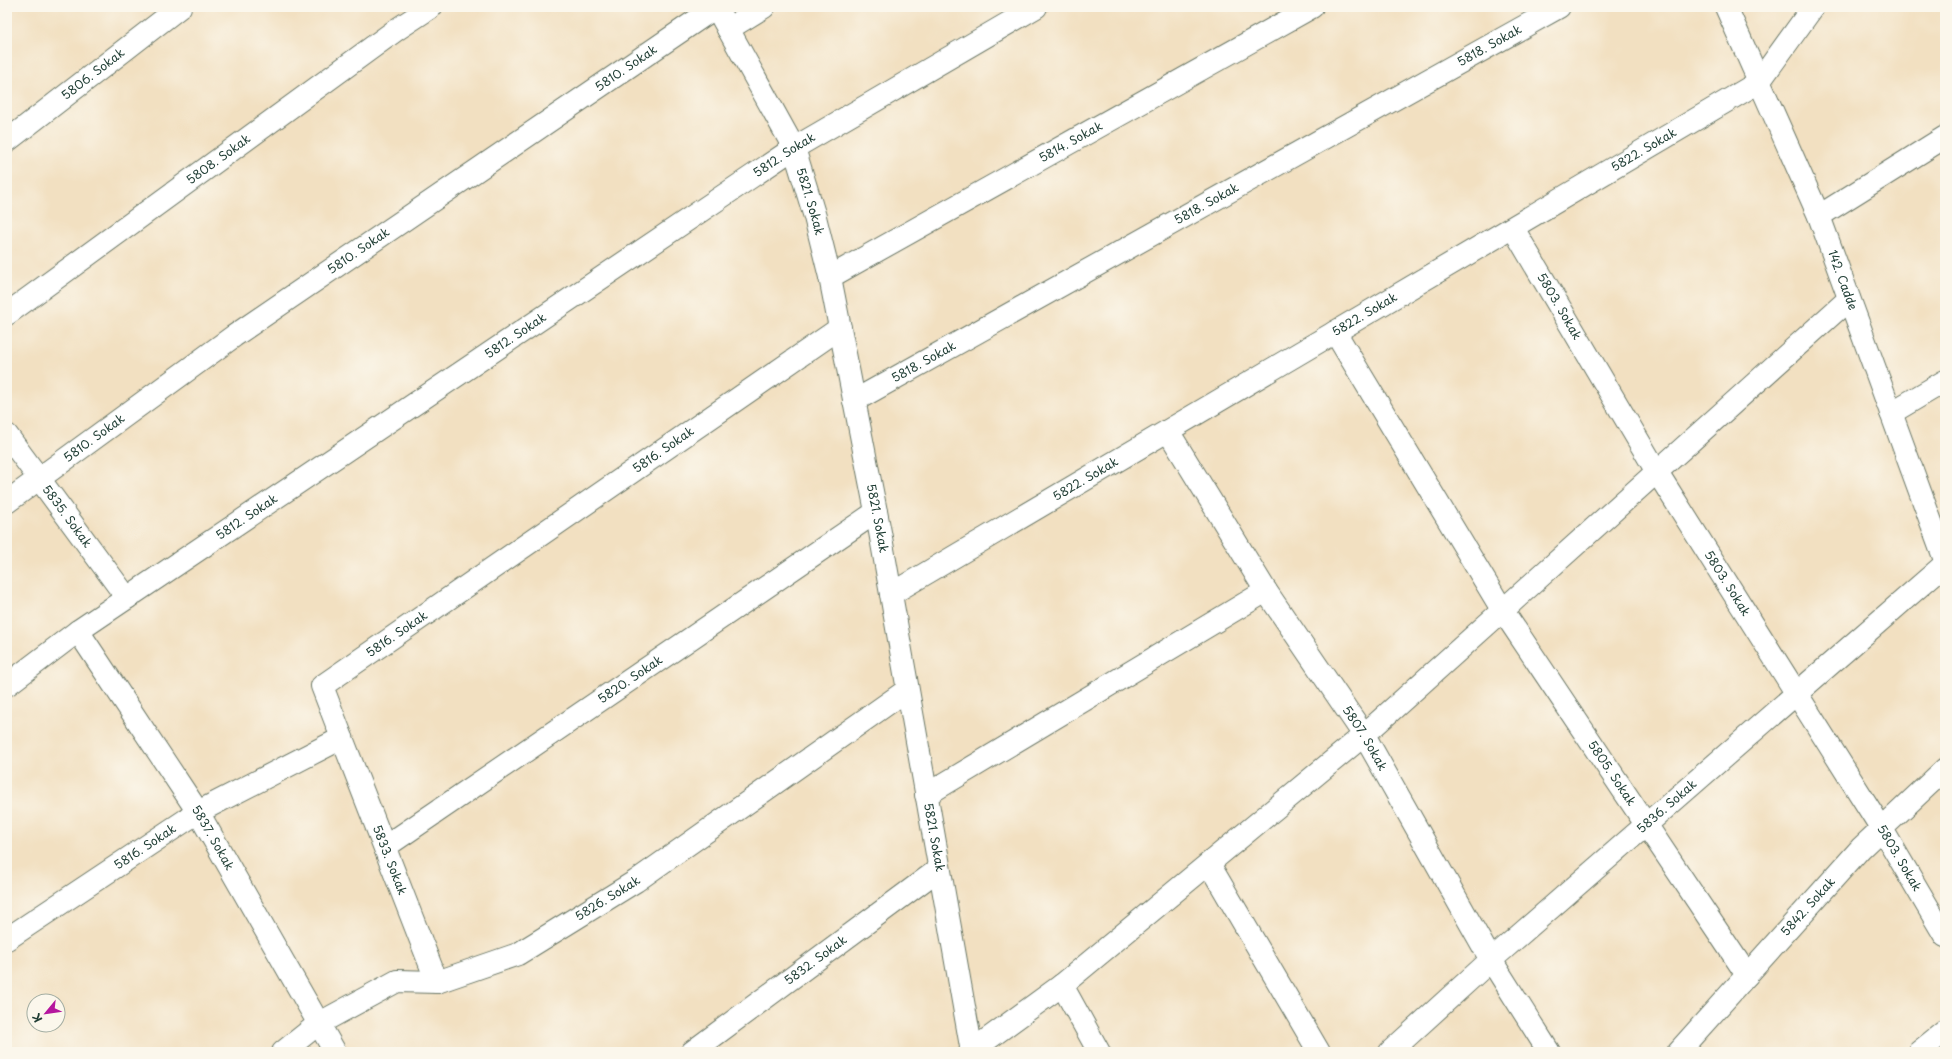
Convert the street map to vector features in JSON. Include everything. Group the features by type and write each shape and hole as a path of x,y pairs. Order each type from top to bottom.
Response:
{"street":[{"name":"5806. Sokak","path":"7,141 180,7"},
{"name":"5808. Sokak","path":"7,314 396,30 431,7"},
{"name":"5821. Sokak","path":"716,7 794,148 816,217 830,277 876,512 972,1052"},
{"name":"5810. Sokak","path":"7,502 234,336 716,7"},
{"path":"728,29 764,7"},
{"name":"5812. Sokak","path":"7,685 78,631 794,148 1036,7"},
{"name":"5814. Sokak","path":"830,277 1312,7"},
{"name":"5818. Sokak","path":"854,401 1559,7"},
{"name":"142. Cadde","path":"1726,7 1819,216 1945,560"},
{"name":"5822. Sokak","path":"891,594 1759,82 1813,7"},
{"path":"1819,216 1945,137"},
{"name":"5803. Sokak","path":"1513,228 1657,472 1795,694 1882,829 1945,936"},
{"path":"972,1052 1062,985 1364,735 1849,300"},
{"name":"5816. Sokak","path":"7,939 198,812 342,738 322,686 840,328"},
{"name":"5805. Sokak","path":"1335,332 1502,611 1747,975"},
{"path":"1891,412 1945,381"},
{"name":"5807. Sokak","path":"1168,431 1266,591 1364,735 1491,960 1549,1052"},
{"name":"5835. Sokak","path":"7,435 128,598"},
{"name":"5820. Sokak","path":"384,847 876,512"},
{"name":"5836. Sokak","path":"1390,1052 1491,960 1945,564"},
{"path":"926,795 1266,591"},
{"name":"5837. Sokak","path":"78,631 198,812 335,1052"},
{"name":"5826. Sokak","path":"283,1052 318,1024 397,981 437,982 518,954 636,881 907,690"},
{"name":"5833. Sokak","path":"342,738 437,982"},
{"name":"5842. Sokak","path":"1678,1052 1861,848 1945,769"},
{"path":"1209,864 1318,1052"},
{"name":"5832. Sokak","path":"692,1052 939,869"},
{"path":"1062,985 1099,1052"},
{"path":"1919,1052 1945,1031"}]}
